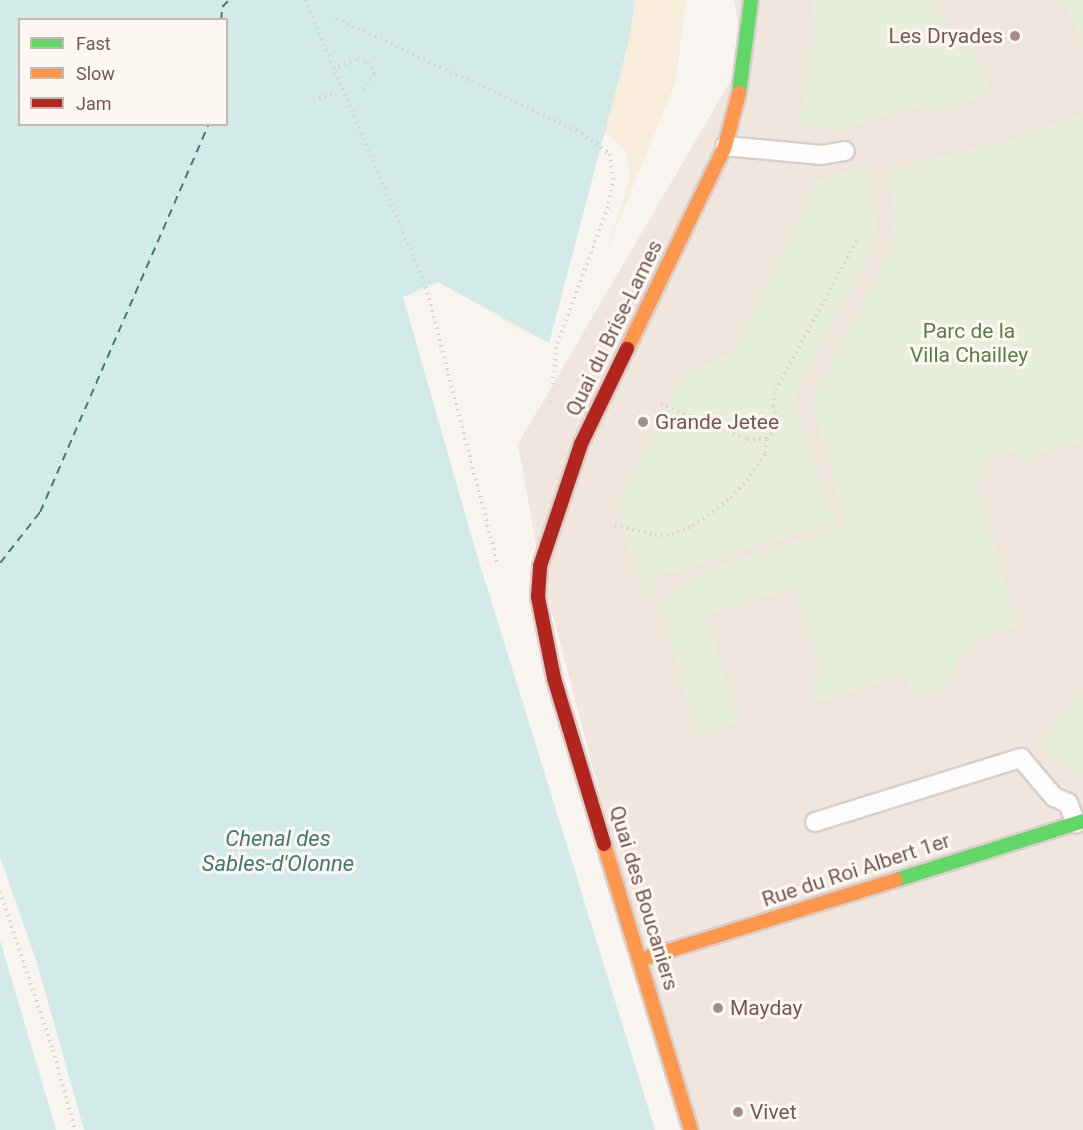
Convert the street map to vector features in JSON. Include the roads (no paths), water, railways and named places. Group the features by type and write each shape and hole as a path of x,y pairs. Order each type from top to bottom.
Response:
{"street":[{"name":"Quai du Brise-Lames","path":"554,678 538,597 540,566 581,444 725,146 740,89 751,0"},
{"name":"Quai des Boucaniers","path":"554,678 642,959 691,1130"},
{"name":"Rue du Roi Albert 1er","path":"642,959 1079,822"}],"lane":[{"path":"725,146 822,155 845,151"},
{"path":"814,822 1021,758 1054,797 1068,803 1079,822"}],"water":[{"name":"Chenal des Sables-d'Olonne","path":"0,0 635,0 630,36 549,343 438,282 403,297 473,542 655,1130 0,1130"}],"place":[{"name":"Les Dryades","path":"1015,36"},
{"name":"Grande Jetee","path":"643,422"},
{"name":"Mayday","path":"718,1008"},
{"name":"Vivet","path":"738,1112"}],"park label":[{"name":"Parc de la Villa Chailley","path":"969,343"}]}
